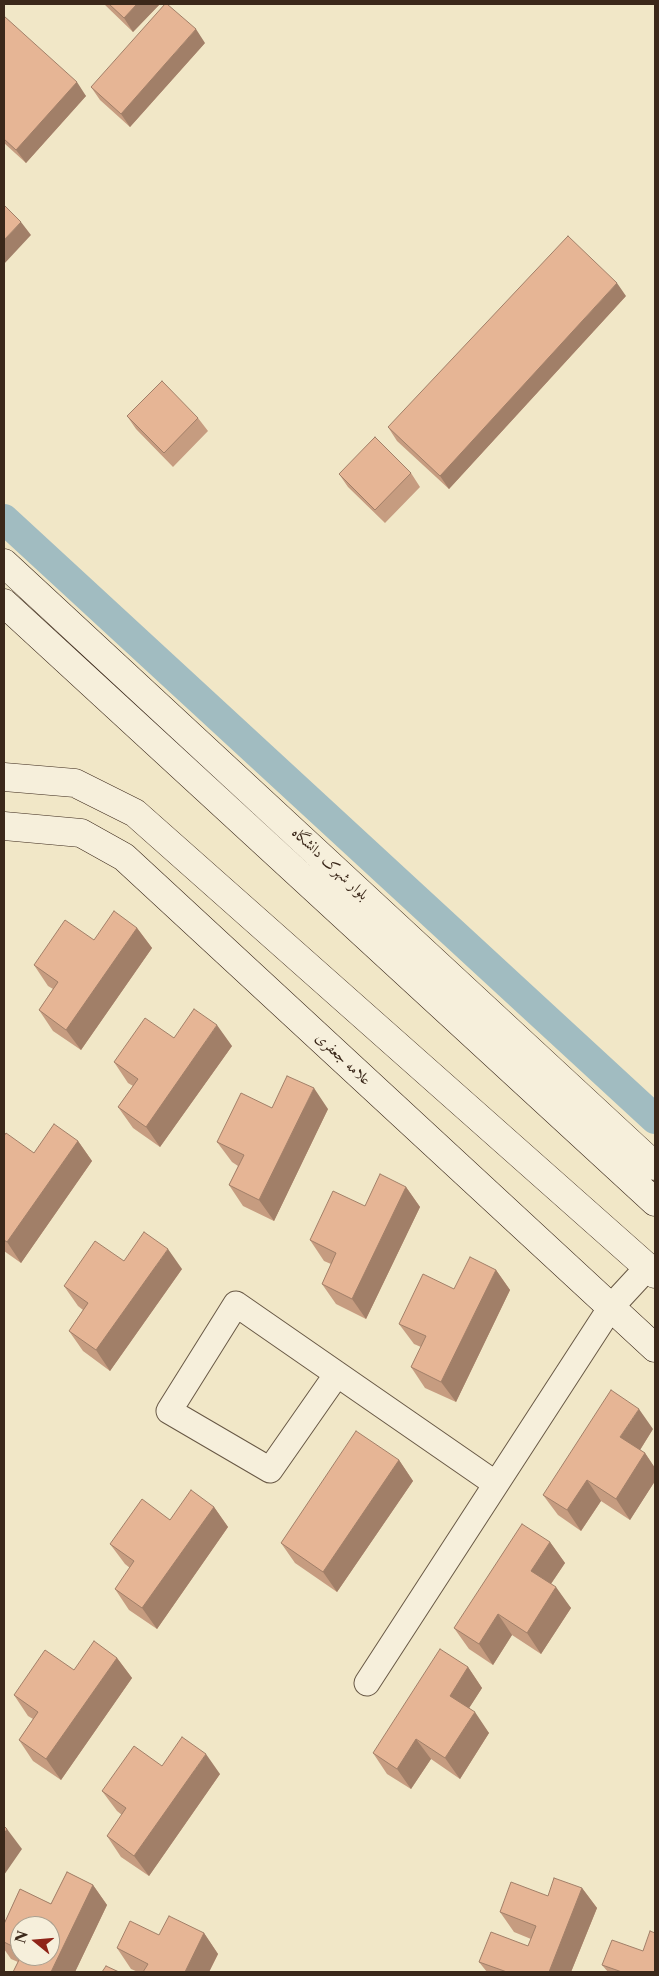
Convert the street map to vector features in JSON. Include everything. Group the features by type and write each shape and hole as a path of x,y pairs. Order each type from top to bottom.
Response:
{"street":[{"name":"بلوار شهرک دانشگاه","path":"4,563 655,1166"},
{"name":"بلوار شهرک دانشگاه","path":"4,603 655,1202"},
{"path":"4,776 75,783 136,814 651,1270 611,1307 367,1683"},
{"name":"علامه جعفری","path":"4,826 81,833 124,857 655,1348"},
{"path":"337,1374 270,1470 169,1411 236,1304 496,1484"}],"building":[{"path":"109,4 137,4 124,18"},
{"path":"165,4 196,29 121,114 91,87"},
{"path":"4,16 77,82 16,150 4,139"},
{"path":"4,205 21,222 4,240"},
{"path":"568,236 617,283 440,476 388,427"},
{"path":"162,381 198,418 164,453 127,416"},
{"path":"375,437 411,473 375,510 339,474"},
{"path":"114,911 137,928 66,1030 39,1010 58,982 34,965 65,920 94,940"},
{"path":"194,1009 217,1025 146,1127 118,1107 138,1079 114,1062 145,1018 174,1038"},
{"path":"287,1076 314,1088 259,1200 229,1185 244,1155 217,1142 241,1093 272,1108"},
{"path":"54,1124 78,1141 7,1242 4,1240 4,1136 6,1133 34,1153"},
{"path":"380,1174 406,1187 352,1299 322,1284 336,1253 310,1240 333,1191 365,1206"},
{"path":"144,1232 168,1249 96,1350 69,1331 88,1303 64,1286 95,1241 124,1261"},
{"path":"470,1257 496,1270 441,1382 411,1367 426,1336 399,1324 423,1274 454,1289"},
{"path":"611,1390 639,1409 620,1437 645,1453 616,1499 587,1480 567,1510 543,1495"},
{"path":"356,1431 399,1460 323,1572 281,1543"},
{"path":"191,1490 214,1507 142,1608 115,1589 134,1561 110,1544 142,1499 170,1520"},
{"path":"522,1524 550,1542 531,1571 556,1587 527,1633 498,1614 479,1644 454,1628"},
{"path":"94,1641 117,1658 46,1759 19,1740 38,1712 14,1695 45,1650 74,1670"},
{"path":"440,1649 468,1667 450,1696 475,1712 445,1758 416,1739 397,1769 373,1753"},
{"path":"182,1737 206,1754 134,1856 107,1836 126,1808 102,1791 134,1746 162,1766"},
{"path":"67,1872 93,1885 60,1953 60,1916 10,1916 10,1945 4,1942 4,1924 20,1889 51,1904"},
{"path":"554,1878 582,1888 549,1972 507,1972 479,1962 491,1932 528,1946 536,1926 500,1912 511,1882 548,1896"},
{"path":"169,1916 204,1933 185,1972 143,1972 148,1964 117,1948 130,1921 159,1935"},
{"path":"650,1931 655,1933 655,1972 622,1972 602,1965 612,1940 643,1951"},
{"path":"16,1966 54,1966 51,1972 13,1972"},
{"path":"106,1966 119,1972 102,1972"}],"waterway":[{"path":"4,519 655,1119"}]}
